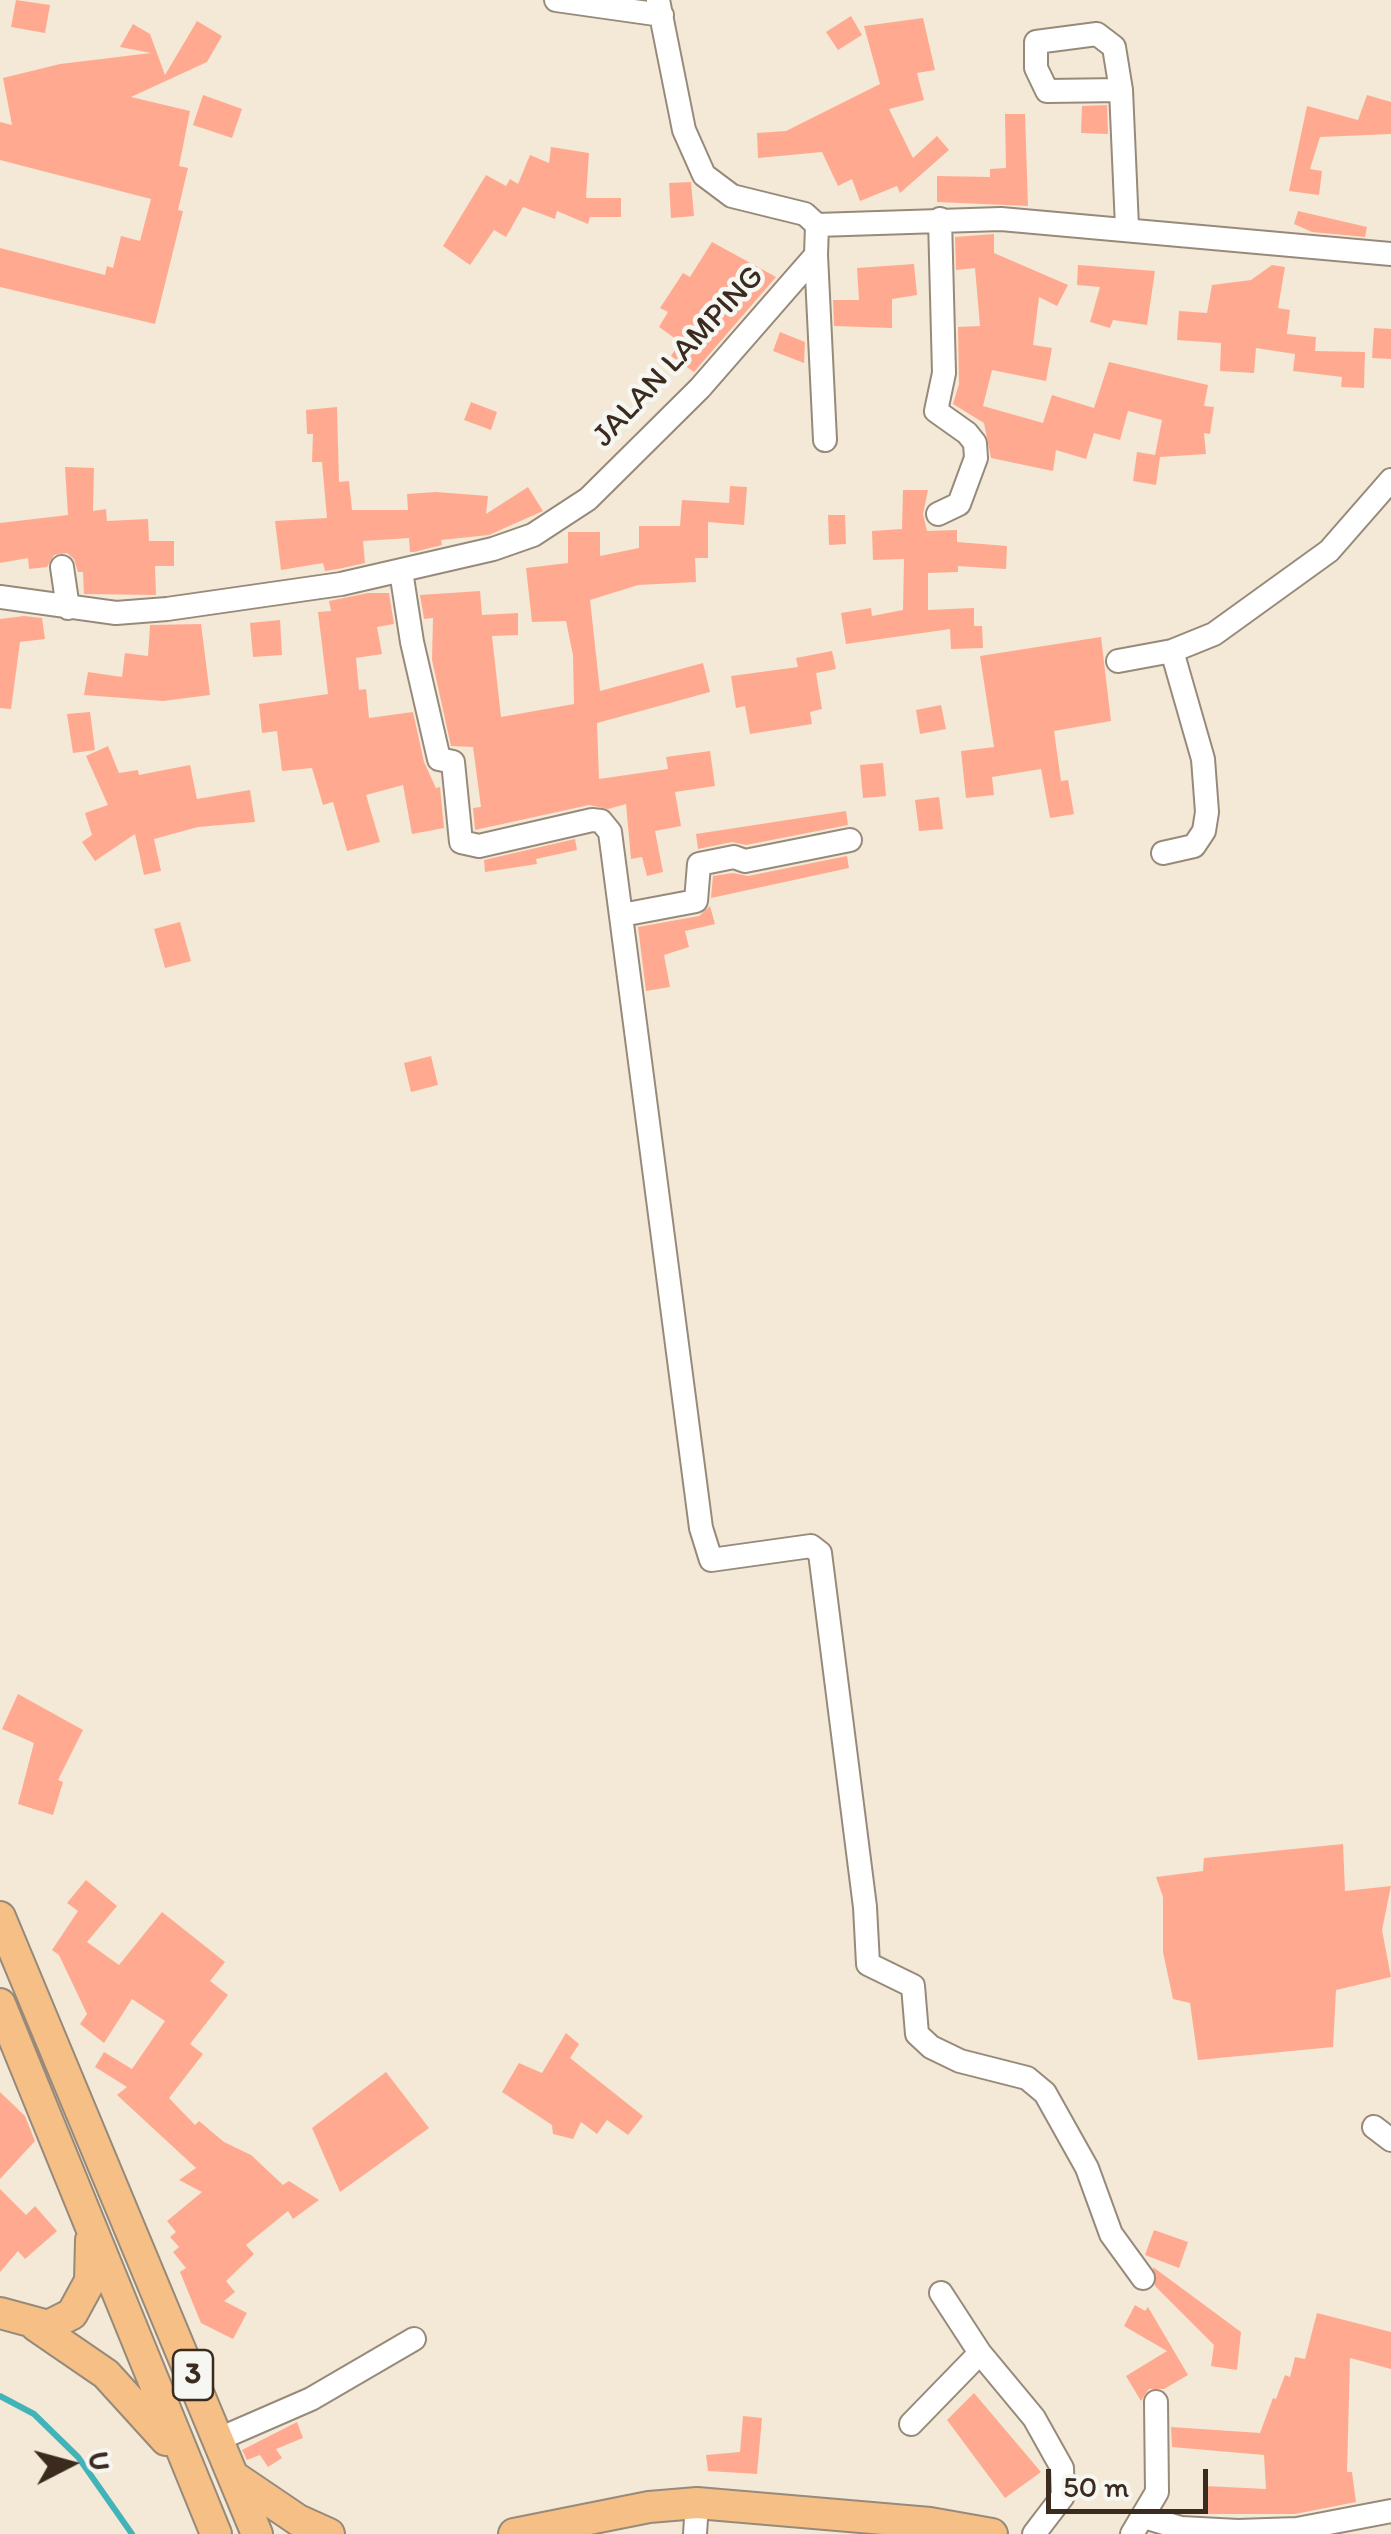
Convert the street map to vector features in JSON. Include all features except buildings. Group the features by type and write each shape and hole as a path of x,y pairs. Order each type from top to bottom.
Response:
{"main road":[{"name":"3","path":"0,1917 128,2216 257,2534"},
{"name":"3","path":"0,2004 216,2534"},
{"path":"36,2326 60,2323 81,2302 90,2281 90,2227"},
{"path":"0,2313 36,2326 106,2374 140,2406 194,2479"},
{"path":"236,2478 289,2514 330,2534"},
{"path":"514,2534 649,2506 697,2503 930,2524 992,2534"}],"street":[{"path":"556,0 660,7 684,130 704,175 732,196 805,214 817,225 940,219 1127,227 1391,254"},
{"path":"1120,90 1127,227"},
{"path":"938,514 960,504 976,458 975,444 967,433 936,410 944,372 940,219"},
{"path":"817,225 824,440"},
{"name":"JALAN LAMPING","path":"0,596 68,608 116,612 167,610 401,571 492,549 564,518 700,388 816,254"},
{"path":"1118,662 1172,651 1214,634 1329,551 1391,480"},
{"path":"62,567 68,608"},
{"path":"401,571 412,642 439,758 453,762 462,842 472,847 600,821 610,832 686,1438 708,1556 716,1560 811,1546 818,1550 868,1964 913,1986 918,2034 931,2048 960,2061 1027,2078 1045,2093 1087,2168 1111,2234 1143,2278"},
{"path":"1163,853 1194,846 1204,831 1207,812 1203,759 1172,651"},
{"path":"622,915 696,900 699,864 734,857 745,861 850,840"},
{"path":"941,2293 980,2353 1034,2418 1065,2477 1064,2496 1034,2534"},
{"path":"219,2439 311,2399 414,2339"},
{"path":"911,2424 980,2353"},
{"path":"1156,2402 1158,2492 1138,2525 1238,2531 1321,2526 1360,2513 1391,2510"},
{"path":"694,2534 697,2503"}],"waterway":[{"path":"0,2396 34,2414 78,2457 132,2534"}]}
